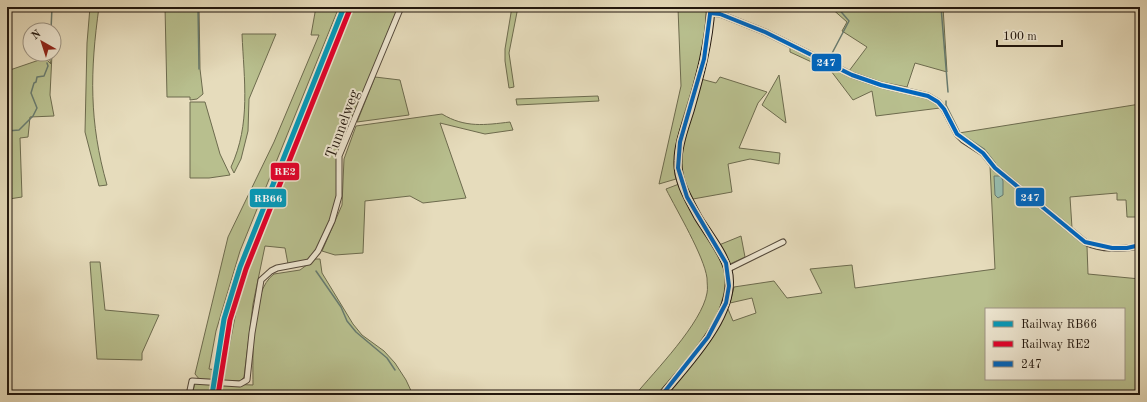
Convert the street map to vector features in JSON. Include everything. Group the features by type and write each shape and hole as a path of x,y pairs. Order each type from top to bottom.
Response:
{"main road":[{"path":"662,395 701,346 719,318 729,287 728,269 684,191 678,171 679,148 708,43 710,10"}],"street":[{"name":"Tunnelweg","path":"189,395 192,381 240,384 247,380 252,333 261,280 277,268 309,262 318,251 332,221 338,203 340,156 401,7"},
{"path":"710,10 777,37 852,75 881,85 928,96 938,102 944,109 957,134 963,140 983,153 995,168 1085,242 1093,246 1111,248 1130,248 1140,245"},
{"path":"728,269 783,242"}],"shaded area":[{"path":"90,7 99,7 94,53 93,96 97,140 107,185 99,186 85,132 87,43"},
{"path":"165,7 199,7 200,69 203,94 197,99 190,100 190,97 167,97"},
{"path":"316,7 339,7 240,251 216,331 209,369 218,370 219,368 225,368 238,302 250,259 351,7 398,7 337,160 337,196 334,209 315,253 302,263 288,264 285,248 265,246 253,304 244,377 240,381 200,380 195,374 228,237 274,142 319,35 311,35"},
{"path":"512,7 518,7 509,53 514,87 509,88 505,61 505,49"},
{"path":"698,7 706,7 704,40 698,72 678,136 674,167 676,179 659,184 681,86 678,8 698,9"},
{"path":"830,7 943,7 947,72 915,63 907,87 881,82 849,71 867,47 842,31 847,22"},
{"path":"242,34 276,34 249,99 248,131 241,159 234,173 231,167 241,135 245,102"},
{"path":"790,46 834,69 868,84 912,93 928,99 940,108 876,116 872,91 853,100 831,71 790,52"},
{"path":"33,62 49,62 51,64 52,62 50,95 54,116 30,117 28,137 20,138 22,197 9,199 7,205 7,71"},
{"path":"779,75 786,123 762,105"},
{"path":"375,77 400,80 409,115 357,122"},
{"path":"720,77 767,92 758,103 739,148 780,153 779,164 750,159 728,164 732,192 693,199 684,183 680,166 683,141 701,79 716,83"},
{"path":"598,96 599,101 517,105 516,99"},
{"path":"190,102 205,102 220,154 230,175 209,178 190,178"},
{"path":"1140,104 1140,217 1127,217 1126,200 1117,200 1117,193 1070,197 1072,228 996,166 986,151 959,133"},
{"path":"442,114 459,122 475,124 510,122 513,130 485,134 440,123 466,198 423,203 410,196 365,201 363,253 335,255 322,251 342,205 344,159 356,126"},
{"path":"990,166 1087,246 1088,274 1140,279 1140,395 635,395 687,332 703,305 707,293 707,278 701,258 666,189 679,184 721,259 725,283 724,295 720,307 728,309 733,321 756,313 752,298 730,303 734,287 774,281 787,298 822,293 810,269 852,265 855,288 995,269"},
{"path":"994,176 1001,176 1003,181 1003,195 998,198 995,195"},
{"path":"741,236 745,257 730,264 719,245"},
{"path":"315,259 320,259 322,273 353,324 362,335 384,351 395,363 406,380 413,395 192,395 195,383 253,385 254,325 261,295 266,283 274,274 300,270"},
{"path":"90,262 100,262 105,310 159,315 142,353 142,360 97,359"}],"waterway":[{"path":"51,22 52,7"},
{"path":"198,7 199,69"},
{"path":"829,59 849,21 837,7"},
{"path":"941,7 948,92"},
{"path":"7,131 19,130 33,116 37,108 31,93 37,77 44,76 48,66 47,63"},
{"path":"946,101 946,105 960,133 984,149 995,163"},
{"path":"316,271 341,307 347,321 356,332 387,358 395,370"}],"rail line":[{"name":"RB66","path":"212,395 224,319 240,267 344,7"},
{"name":"RE2","path":"218,395 230,320 246,269 350,9"}],"transit line":[{"name":"247","path":"662,395 708,337 726,303 729,286 726,263 687,197 678,168 680,142 704,59 711,7"},
{"name":"247","path":"710,13 720,14 765,32 852,75 881,85 928,96 938,102 944,109 957,134 983,153 995,168 1085,242 1112,248 1127,248 1140,245"}]}
